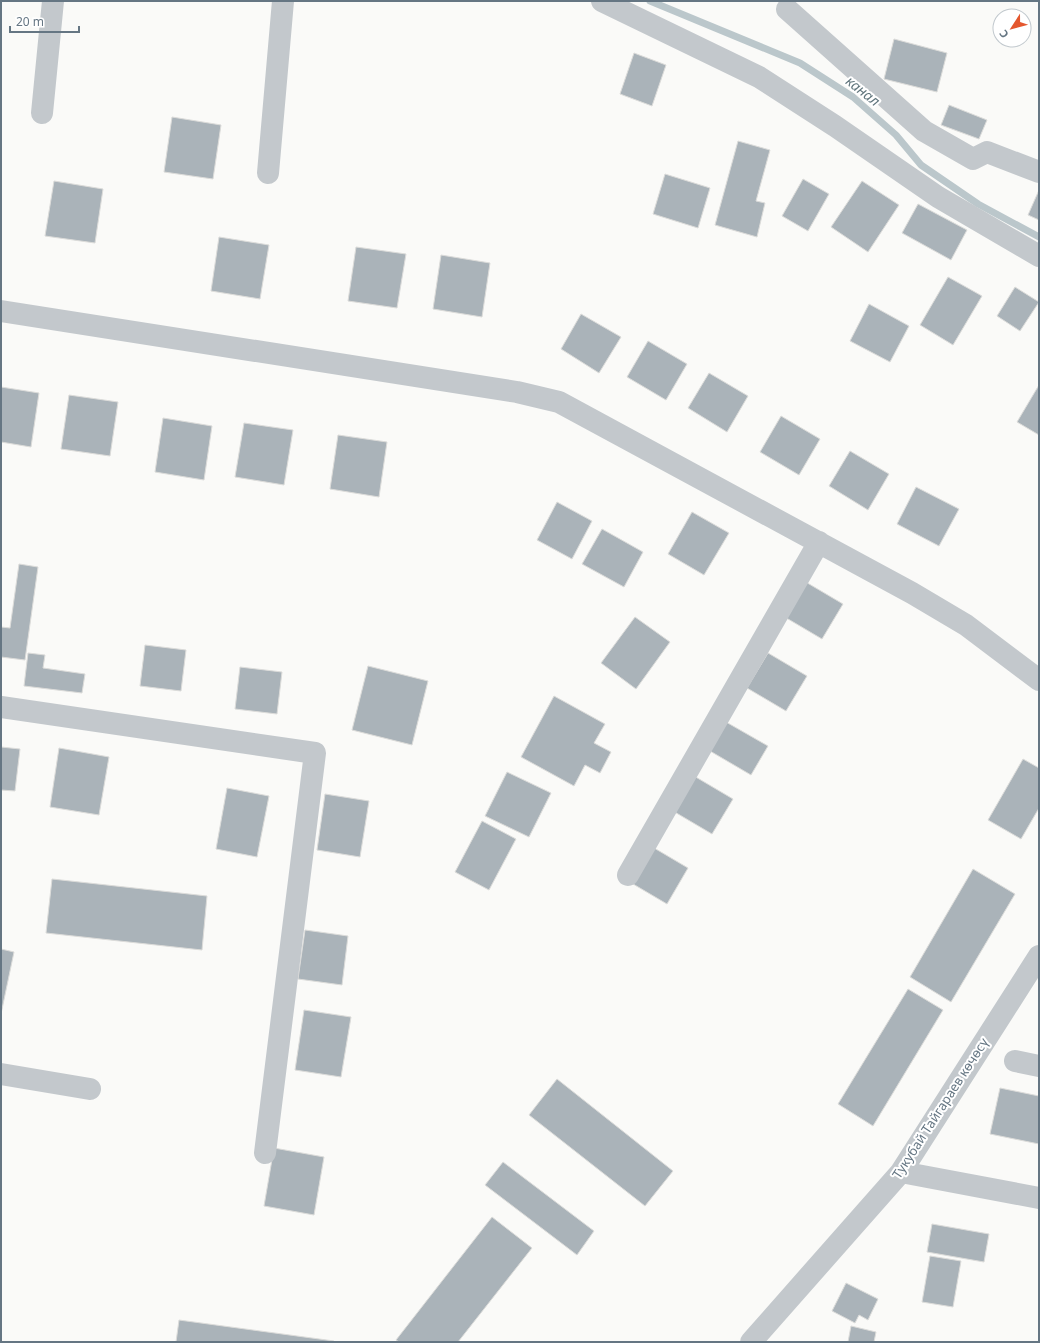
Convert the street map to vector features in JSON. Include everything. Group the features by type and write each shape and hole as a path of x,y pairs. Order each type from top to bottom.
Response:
{"street":[{"path":"42,113 53,1"},
{"path":"268,173 283,1"},
{"path":"602,1 759,77 836,126 938,197 1039,256"},
{"path":"787,9 924,131 973,159 987,152 1039,172"},
{"path":"1,311 509,391 559,402 819,542 966,625 1039,680"},
{"path":"628,875 819,542"},
{"path":"1,707 315,753 265,1153"},
{"name":"Тукубай Тайгараев көчөсү","path":"751,1342 901,1172 1039,956"},
{"path":"1015,1061 1039,1066"},
{"path":"1,1074 90,1089"},
{"path":"901,1172 1039,1198"}],"building":[{"path":"894,39 947,53 937,92 884,79"},
{"path":"634,53 666,65 652,106 620,94"},
{"path":"949,105 987,120 979,139 941,125"},
{"path":"172,117 221,125 213,179 164,172"},
{"path":"738,141 770,150 756,201 765,203 757,237 715,225"},
{"path":"665,174 710,188 698,228 653,214"},
{"path":"803,179 829,194 808,231 782,216"},
{"path":"54,181 103,189 95,243 45,236"},
{"path":"862,181 899,205 868,252 831,227"},
{"path":"1039,190 1039,220 1028,215"},
{"path":"918,204 967,230 951,260 902,233"},
{"path":"219,237 269,245 260,299 211,291"},
{"path":"356,247 406,254 397,308 348,301"},
{"path":"441,255 490,263 482,317 433,309"},
{"path":"948,277 982,296 953,345 920,325"},
{"path":"1015,287 1039,302 1020,331 997,316"},
{"path":"869,304 909,326 890,362 850,341"},
{"path":"581,314 621,337 599,373 561,349"},
{"path":"648,341 687,364 666,400 627,377"},
{"path":"709,373 748,396 727,432 688,408"},
{"path":"1039,385 1039,435 1017,422"},
{"path":"1,387 39,393 31,447 1,442"},
{"path":"69,395 118,402 110,456 61,449"},
{"path":"781,416 820,439 799,475 760,452"},
{"path":"163,418 212,426 204,480 155,472"},
{"path":"244,423 293,430 284,485 235,477"},
{"path":"338,435 387,442 379,497 330,489"},
{"path":"850,451 889,474 868,510 829,486"},
{"path":"916,487 959,509 939,546 897,524"},
{"path":"557,502 592,521 572,559 537,540"},
{"path":"692,512 729,533 704,575 668,554"},
{"path":"602,529 643,552 624,587 582,564"},
{"path":"19,564 38,567 25,660 1,657 1,627 10,628"},
{"path":"804,581 843,604 822,639 783,616"},
{"path":"635,617 670,642 636,689 601,663"},
{"path":"145,645 186,650 181,691 140,686"},
{"path":"28,653 45,655 43,668 85,674 82,693 24,686"},
{"path":"768,653 807,676 786,711 747,688"},
{"path":"368,666 428,681 412,745 352,730"},
{"path":"240,667 282,672 277,714 235,709"},
{"path":"554,696 605,724 594,743 611,752 600,773 585,765 574,786 521,757"},
{"path":"726,722 768,746 751,775 710,751"},
{"path":"1,747 20,749 15,791 1,790"},
{"path":"59,748 109,757 99,815 50,807"},
{"path":"1023,759 1039,768 1039,808 1021,839 988,820"},
{"path":"507,772 551,793 529,837 485,816"},
{"path":"694,776 733,799 712,834 673,811"},
{"path":"227,788 269,796 257,857 216,849"},
{"path":"325,794 369,801 360,857 317,850"},
{"path":"482,821 516,839 489,890 455,872"},
{"path":"649,845 688,868 667,904 628,881"},
{"path":"973,869 1015,894 951,1002 910,977"},
{"path":"52,879 207,896 202,950 46,933"},
{"path":"305,930 348,936 342,985 298,979"},
{"path":"1,949 14,952 1,1014"},
{"path":"908,989 943,1010 873,1126 838,1104"},
{"path":"304,1010 351,1017 341,1077 295,1070"},
{"path":"557,1079 673,1171 645,1206 529,1115"},
{"path":"1000,1088 1039,1096 1039,1144 990,1134"},
{"path":"274,1148 324,1157 314,1215 264,1206"},
{"path":"503,1162 594,1231 577,1255 485,1185"},
{"path":"492,1217 532,1248 458,1342 399,1342 396,1340"},
{"path":"932,1224 989,1234 984,1262 927,1252"},
{"path":"930,1256 961,1261 953,1307 922,1302"},
{"path":"846,1283 878,1299 868,1320 859,1315 855,1323 832,1311"},
{"path":"179,1320 334,1341 334,1342 176,1342"},
{"path":"851,1326 876,1332 874,1342 848,1342"}],"waterway":[{"name":"канал","path":"650,1 800,63 853,97 896,135 921,165 978,204 1039,237"}]}
